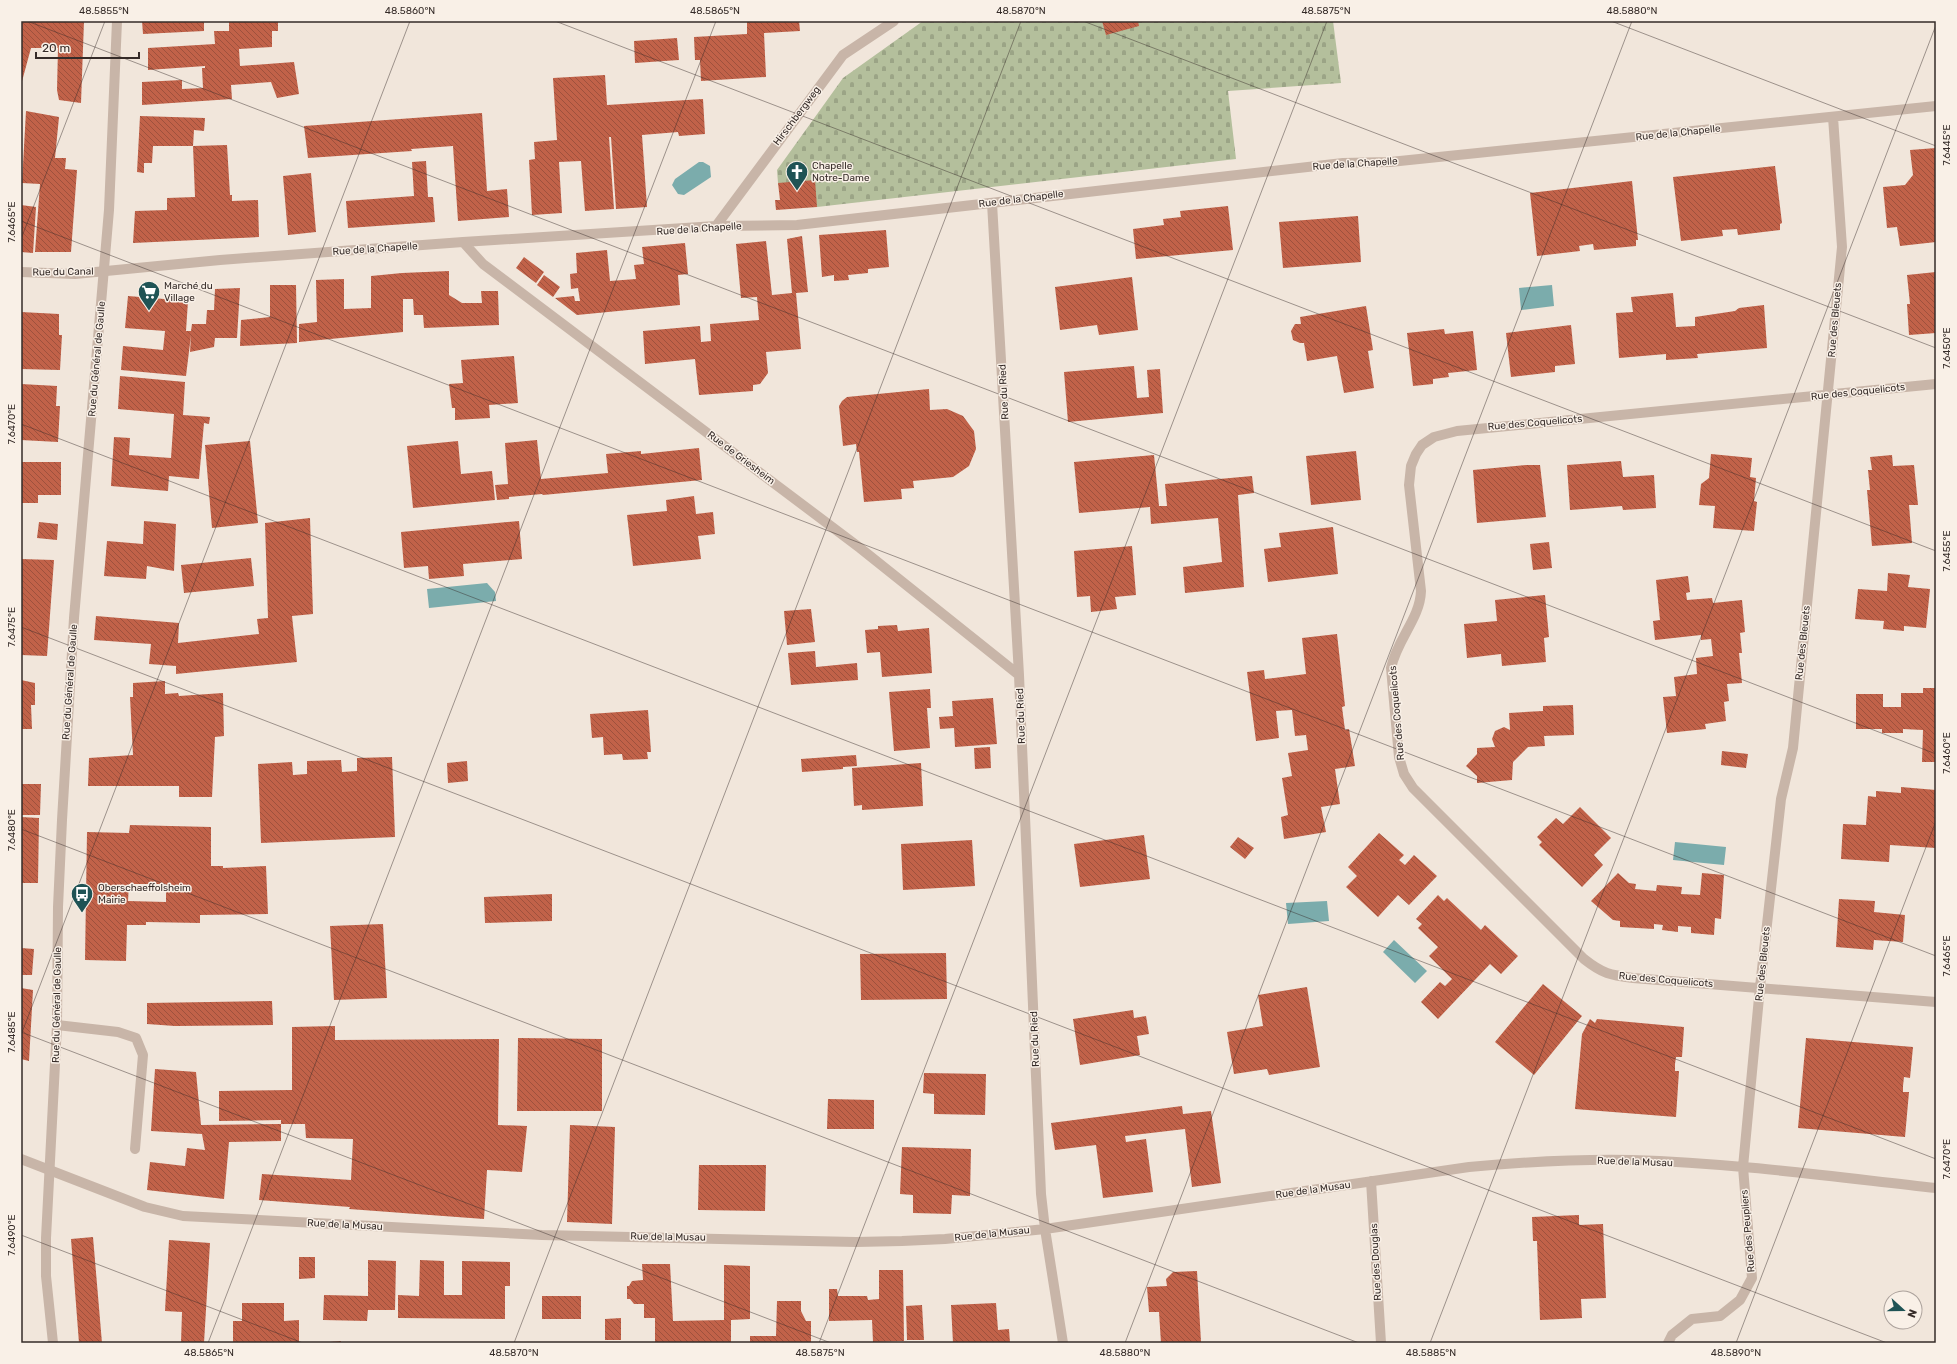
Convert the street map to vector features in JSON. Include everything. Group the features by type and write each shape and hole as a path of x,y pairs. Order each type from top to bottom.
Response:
{"street":[{"name":"Rue du Général de Gaulle","path":"53,1343 46,1276 57,1025 58,907 74,618 105,271 112,165 117,21"},
{"name":"Hirschbergweg","path":"716,226 843,55 894,21"},
{"name":"Rue de la Chapelle","path":"105,271 220,260 463,242 716,226 797,224 1342,163 1390,162 1936,106"},
{"name":"Rue des Bleuets","path":"1743,1167 1760,987 1781,799 1793,748 1842,247 1833,117"},
{"name":"Rue du Ried","path":"992,203 1019,674 1041,1194 1044,1229 1063,1343"},
{"name":"Rue de Griesheim","path":"463,242 483,264 860,548 1019,674"},
{"name":"Rue du Canal","path":"21,272 76,274 105,271"},
{"name":"Rue des Coquelicots","path":"1936,384 1457,430 1434,437 1422,445 1416,454 1411,466 1409,485 1421,591 1421,603 1394,654 1391,668 1399,757 1404,774 1413,788 1584,959 1598,970 1610,974 1633,978 1936,1002"},
{"path":"57,1025 118,1032 136,1038 143,1055 135,1149"},
{"name":"Rue de la Musau","path":"21,1159 145,1207 183,1216 542,1235 856,1242 945,1239 1044,1229 1469,1167 1516,1163 1632,1160 1743,1167 1936,1188"},
{"name":"Rue des Peupliers","path":"1668,1343 1672,1335 1692,1318 1720,1316 1740,1300 1752,1278 1743,1167"},
{"name":"Rue des Douglas","path":"1371,1181 1380,1343"}],"green space":[{"path":"923,21 1333,21 1341,83 1228,91 1236,159 817,207 778,183 777,170 843,78"}],"water":[{"path":"699,162 703,162 710,166 711,177 684,195 678,194 672,185 675,179"},
{"path":"1552,285 1554,306 1521,310 1519,288"},
{"path":"487,583 495,592 496,601 429,608 427,589"},
{"path":"1675,842 1726,847 1724,865 1673,860"},
{"path":"1327,901 1329,921 1288,924 1286,903"},
{"path":"1394,940 1427,971 1415,983 1383,952"}],"building":[{"path":"21,21 84,21 81,103 59,100 57,90 58,48 31,48 21,85"},
{"path":"142,21 204,21 204,31 143,34"},
{"path":"229,21 278,21 278,31 272,31 272,47 239,49 240,66 294,62 299,94 277,98 271,82 231,85 232,99 142,105 142,82 182,80 182,89 203,88 202,68 205,68 205,66 148,70 148,48 215,44 214,31 229,31"},
{"path":"747,21 799,21 800,31 764,33 766,77 701,81 700,60 695,60 694,37 747,34"},
{"path":"1102,21 1138,21 1139,26 1106,35"},
{"path":"677,38 679,60 635,63 634,41"},
{"path":"605,75 607,105 703,99 705,134 679,136 678,132 642,135 647,207 616,209 611,137 609,137 614,209 585,211 581,161 559,162 562,213 532,215 529,160 535,159 534,142 557,140 553,78"},
{"path":"26,111 59,117 55,158 66,158 65,169 77,170 71,252 35,252 40,184 22,183"},
{"path":"482,113 487,191 507,189 509,217 458,221 453,146 411,149 412,151 308,158 304,126"},
{"path":"140,116 205,118 204,131 194,130 193,146 153,146 152,163 144,163 144,173 137,172"},
{"path":"227,145 230,195 232,195 232,201 258,200 259,237 133,243 135,211 167,210 167,198 195,197 193,146"},
{"path":"1936,148 1936,242 1900,246 1897,227 1887,228 1883,187 1905,185 1913,175 1910,150"},
{"path":"426,161 428,197 433,197 435,222 348,228 346,201 414,196 412,162"},
{"path":"1775,166 1782,223 1780,224 1780,230 1738,235 1737,229 1722,230 1723,236 1681,241 1673,177"},
{"path":"311,173 316,232 288,235 283,176"},
{"name":"Chapelle Notre-Dame","path":"815,180 817,207 776,210 775,200 780,200 778,183"},
{"path":"1632,181 1638,240 1636,240 1636,246 1594,250 1593,244 1579,246 1580,251 1537,256 1530,193"},
{"path":"21,205 36,207 33,253 21,252"},
{"path":"1228,206 1233,250 1136,259 1133,229 1164,225 1163,219 1181,217 1180,211"},
{"path":"1358,216 1361,262 1283,268 1279,222"},
{"path":"886,230 889,267 868,269 868,273 848,275 849,280 834,281 834,275 822,277 819,235"},
{"path":"802,236 808,292 796,293 801,349 766,352 768,373 760,384 753,385 753,391 699,395 695,359 645,364 643,331 700,326 701,342 711,341 710,324 759,320 757,297 741,298 736,244 766,241 772,295 792,293 787,239"},
{"path":"685,243 688,274 678,275 680,305 577,315 555,298 574,296 575,301 580,301 578,288 571,289 570,274 577,273 576,253 607,250 610,281 636,279 634,265 644,264 642,247"},
{"path":"524,257 544,272 536,283 516,268"},
{"path":"449,271 449,295 462,303 482,303 481,291 498,291 499,325 424,328 423,315 414,315 413,299 403,299 403,332 299,342 299,324 317,322 316,280 344,279 344,309 371,308 371,276"},
{"path":"1936,272 1936,333 1909,335 1907,304 1910,304 1907,275"},
{"path":"544,275 560,287 553,297 537,285"},
{"path":"1132,277 1138,330 1099,335 1097,325 1060,330 1055,287"},
{"path":"270,285 296,285 297,343 240,346 241,320 270,317"},
{"path":"240,288 237,338 215,338 214,347 190,352 191,335 186,376 121,370 123,346 163,350 165,331 125,328 128,296 188,301 186,331 191,331 192,324 206,324 207,310 214,310 215,289"},
{"path":"1673,293 1676,327 1695,326 1695,317 1735,311 1739,308 1764,305 1767,348 1697,354 1698,358 1666,360 1666,354 1619,358 1616,313 1633,312 1631,297"},
{"path":"1366,306 1373,350 1368,351 1374,388 1344,393 1337,356 1307,361 1304,343 1293,340 1291,331 1295,324 1301,324 1300,317"},
{"path":"21,312 59,314 59,335 62,335 60,370 21,369"},
{"path":"1571,325 1575,364 1555,366 1555,372 1511,377 1506,333"},
{"path":"1444,329 1445,334 1473,331 1477,370 1448,373 1449,377 1433,379 1433,384 1413,386 1407,333"},
{"path":"514,356 518,403 489,405 490,418 455,420 455,408 452,408 449,384 463,383 461,360"},
{"path":"1134,366 1137,398 1149,397 1147,370 1160,369 1163,413 1068,422 1064,372"},
{"path":"120,376 185,382 183,415 210,417 209,424 204,423 199,479 169,476 168,491 111,486 114,437 130,438 129,455 171,458 174,414 118,409"},
{"path":"21,384 57,386 56,406 60,406 58,442 21,440"},
{"path":"929,389 930,410 947,409 963,416 974,431 976,449 969,466 953,477 913,481 914,488 901,489 902,499 864,502 859,452 857,452 856,444 843,446 839,406 847,397"},
{"path":"537,440 541,479 608,473 606,454 641,451 641,454 699,448 702,480 509,497 509,499 497,500 495,485 508,484 505,443"},
{"path":"250,441 258,523 212,528 205,445"},
{"path":"458,441 461,474 492,471 495,500 413,508 407,446"},
{"path":"1356,451 1361,500 1311,505 1306,456"},
{"path":"1711,454 1752,458 1750,477 1756,478 1754,501 1757,502 1754,531 1713,528 1715,506 1699,505 1701,484 1709,478"},
{"path":"1154,455 1159,506 1167,506 1165,484 1252,476 1254,493 1238,495 1244,587 1185,593 1183,567 1222,562 1218,518 1151,524 1150,507 1079,513 1074,462"},
{"path":"1892,455 1893,466 1914,465 1918,505 1909,505 1912,543 1872,546 1867,490 1870,490 1868,470 1872,470 1870,457"},
{"path":"1621,461 1623,477 1654,475 1656,508 1623,510 1622,506 1570,510 1567,465"},
{"path":"21,462 61,462 61,495 38,495 38,503 21,503"},
{"path":"1540,465 1546,517 1477,523 1473,470"},
{"path":"694,496 696,514 713,512 715,534 698,536 701,559 633,566 627,515 667,511 666,500"},
{"path":"310,518 313,614 292,616 297,662 176,674 176,666 149,664 151,644 94,640 96,616 179,623 178,643 259,634 257,619 268,618 265,523"},
{"path":"144,521 176,524 174,571 147,566 146,579 104,576 107,541 143,544"},
{"path":"519,521 522,559 463,564 464,576 429,579 428,566 404,568 401,532"},
{"path":"39,522 58,524 57,540 37,538"},
{"path":"1333,527 1338,574 1268,582 1264,549 1281,547 1279,533"},
{"path":"1549,542 1552,568 1533,570 1530,544"},
{"path":"1132,546 1136,595 1115,597 1117,609 1091,612 1090,596 1077,597 1074,551"},
{"path":"251,558 254,586 184,593 181,565"},
{"path":"21,559 54,560 47,656 21,655"},
{"path":"1888,573 1910,575 1908,587 1930,589 1926,628 1904,626 1904,631 1883,629 1884,621 1855,619 1858,589 1887,591"},
{"path":"1688,576 1690,592 1686,593 1687,600 1712,598 1713,603 1742,600 1745,632 1740,633 1742,653 1739,653 1742,683 1727,684 1729,701 1724,702 1726,721 1705,724 1706,729 1667,733 1663,697 1676,696 1674,677 1697,674 1696,658 1713,656 1711,639 1701,640 1701,635 1655,640 1653,621 1660,620 1656,580"},
{"path":"1545,595 1549,637 1544,638 1546,662 1502,666 1501,654 1467,658 1464,624 1497,621 1495,600"},
{"path":"811,609 815,642 787,645 784,611"},
{"path":"897,625 898,631 929,628 932,673 882,677 880,652 867,653 865,630 878,629 878,626"},
{"path":"1337,634 1345,706 1342,707 1345,730 1349,729 1355,766 1335,769 1340,804 1321,807 1326,832 1284,839 1281,817 1288,815 1282,778 1292,776 1288,753 1308,750 1306,735 1295,736 1292,710 1276,711 1279,738 1256,741 1247,672 1264,670 1265,679 1306,674 1302,638"},
{"path":"815,651 816,667 857,663 858,680 791,685 788,653"},
{"path":"21,680 35,683 35,705 31,705 32,729 21,729"},
{"path":"165,681 165,694 178,693 179,696 223,693 224,736 215,737 212,797 179,797 179,786 88,786 89,758 133,755 130,697 133,697 133,683"},
{"path":"1923,688 1936,688 1936,762 1922,762 1923,730 1903,729 1903,733 1882,733 1882,729 1856,729 1856,694 1883,694 1883,707 1901,707 1901,693 1923,693"},
{"path":"930,689 931,708 927,708 930,748 894,751 889,692"},
{"path":"993,698 997,744 955,747 954,728 940,729 939,717 953,716 952,701"},
{"path":"1573,705 1574,735 1544,736 1545,746 1528,747 1513,762 1512,780 1477,783 1477,776 1466,766 1477,754 1477,748 1495,747 1492,739 1495,731 1504,727 1510,730 1509,713 1543,711 1543,706"},
{"path":"648,710 651,752 647,752 648,759 623,760 622,754 604,755 603,737 592,738 590,714"},
{"path":"990,747 991,768 975,769 974,748"},
{"path":"1722,751 1748,754 1746,768 1721,765"},
{"path":"856,755 857,766 843,767 843,769 802,772 801,759"},
{"path":"392,757 395,837 261,843 258,764 292,762 293,775 307,774 307,761 341,760 342,772 357,771 357,758"},
{"path":"467,761 468,781 448,783 447,763"},
{"path":"921,763 923,806 862,810 862,805 854,806 852,768"},
{"path":"21,784 41,784 40,815 21,815"},
{"path":"1901,787 1936,790 1936,848 1890,845 1889,862 1841,859 1843,824 1866,825 1868,796 1876,797 1876,791 1901,793"},
{"path":"1580,807 1611,838 1594,855 1603,865 1582,887 1539,845 1542,842 1537,837 1556,818 1563,824"},
{"path":"21,817 39,818 38,883 21,883"},
{"path":"130,825 211,827 211,866 223,866 223,868 266,866 268,914 200,915 200,923 146,922 146,925 127,925 126,961 85,960 87,832 129,833","holes":["129,884 166,884 166,902 128,901"]},
{"path":"1379,833 1404,855 1399,860 1405,865 1414,855 1437,876 1409,905 1398,895 1378,917 1346,887 1357,876 1348,867"},
{"path":"1144,835 1150,879 1080,887 1074,844"},
{"path":"1238,837 1254,848 1245,859 1230,847"},
{"path":"972,840 975,886 903,890 901,844"},
{"path":"1618,873 1629,883 1636,884 1635,889 1656,891 1657,885 1682,887 1681,894 1700,895 1702,873 1724,875 1721,919 1715,918 1714,935 1691,933 1691,927 1678,926 1678,932 1662,930 1663,925 1654,924 1654,929 1620,927 1620,921 1613,920 1591,901"},
{"path":"552,894 552,921 485,923 484,897"},
{"path":"1438,895 1444,901 1447,898 1481,930 1485,925 1518,956 1501,974 1490,964 1438,1019 1421,1002 1440,982 1445,986 1452,979 1429,956 1438,947 1418,928 1422,924 1416,919"},
{"path":"1839,899 1875,901 1874,912 1905,915 1903,942 1874,940 1873,950 1836,947"},
{"path":"383,924 387,998 334,1000 330,926"},
{"path":"21,948 34,949 32,975 21,975"},
{"path":"946,953 947,999 861,1000 860,954"},
{"path":"1543,984 1582,1016 1534,1075 1495,1042"},
{"path":"1307,987 1320,1067 1269,1075 1267,1069 1234,1074 1227,1032 1263,1026 1258,995"},
{"path":"21,988 33,990 29,1061 21,1059"},
{"path":"272,1001 273,1025 175,1026 147,1024 147,1003"},
{"path":"1133,1010 1134,1018 1146,1016 1149,1034 1137,1036 1140,1055 1080,1065 1073,1019"},
{"path":"1590,1019 1595,1023 1597,1019 1684,1027 1682,1057 1676,1057 1675,1064 1675,1071 1679,1071 1676,1117 1575,1109 1582,1034"},
{"path":"335,1026 335,1040 499,1039 498,1125 527,1126 522,1172 487,1170 484,1219 349,1209 350,1207 259,1200 262,1174 351,1180 353,1139 306,1138 305,1124 281,1124 281,1120 219,1121 219,1091 292,1090 292,1027"},
{"path":"518,1038 602,1039 602,1111 517,1111"},
{"path":"1806,1038 1913,1047 1910,1078 1904,1077 1903,1086 1903,1092 1909,1092 1905,1137 1798,1128"},
{"path":"155,1069 196,1072 201,1125 281,1124 281,1141 229,1142 224,1199 147,1190 150,1162 185,1166 187,1148 205,1150 202,1134 151,1131"},
{"path":"924,1073 986,1074 985,1115 934,1114 934,1094 923,1093"},
{"path":"828,1099 874,1100 874,1129 827,1129"},
{"path":"1182,1106 1183,1114 1211,1111 1221,1183 1192,1187 1185,1129 1125,1136 1126,1142 1146,1139 1153,1192 1103,1198 1096,1145 1055,1150 1051,1123"},
{"path":"570,1125 615,1127 612,1224 567,1222"},
{"path":"902,1147 971,1149 970,1196 952,1195 951,1214 913,1213 913,1195 900,1194"},
{"path":"699,1165 766,1165 765,1211 698,1210"},
{"path":"1579,1215 1579,1225 1603,1224 1606,1298 1581,1299 1582,1318 1540,1320 1537,1241 1533,1241 1532,1217"},
{"path":"93,1237 102,1343 79,1343 71,1239"},
{"path":"169,1240 210,1243 204,1343 181,1343 182,1312 165,1311"},
{"path":"299,1257 315,1257 315,1278 299,1279"},
{"path":"368,1260 396,1261 395,1310 368,1310 367,1321 323,1320 324,1295 368,1296"},
{"path":"420,1260 444,1261 444,1295 462,1295 462,1261 510,1262 510,1286 505,1286 505,1319 398,1318 398,1295 419,1296"},
{"path":"642,1264 670,1264 673,1321 724,1320 724,1265 750,1266 750,1319 731,1320 731,1343 655,1343 655,1318 644,1318 644,1304 634,1304 630,1299 627,1299 627,1286 629,1286 632,1281 643,1280"},
{"path":"879,1270 903,1270 904,1341 873,1342 872,1320 829,1321 829,1289 837,1289 838,1296 867,1296 868,1300 879,1299"},
{"path":"1197,1271 1201,1342 1161,1343 1159,1312 1149,1312 1147,1287 1167,1286 1166,1279 1173,1272"},
{"path":"542,1296 581,1296 581,1319 542,1319"},
{"path":"777,1301 801,1301 801,1311 806,1321 811,1321 811,1343 750,1343 750,1336 776,1336"},
{"path":"242,1303 284,1303 284,1321 299,1320 299,1343 233,1343 233,1321 242,1321"},
{"path":"996,1303 998,1330 1009,1329 1010,1343 953,1343 951,1305"},
{"path":"922,1305 924,1340 907,1340 906,1306"},
{"path":"621,1318 621,1340 605,1340 605,1319"},
{"path":"341,1341 341,1343 330,1343 330,1342"}],"place":[{"name":"Chapelle Notre-Dame","path":"797,192"},
{"name":"Marché du Village","path":"149,312"},
{"name":"Oberschaeffolsheim Mairie","path":"82,914"}]}
